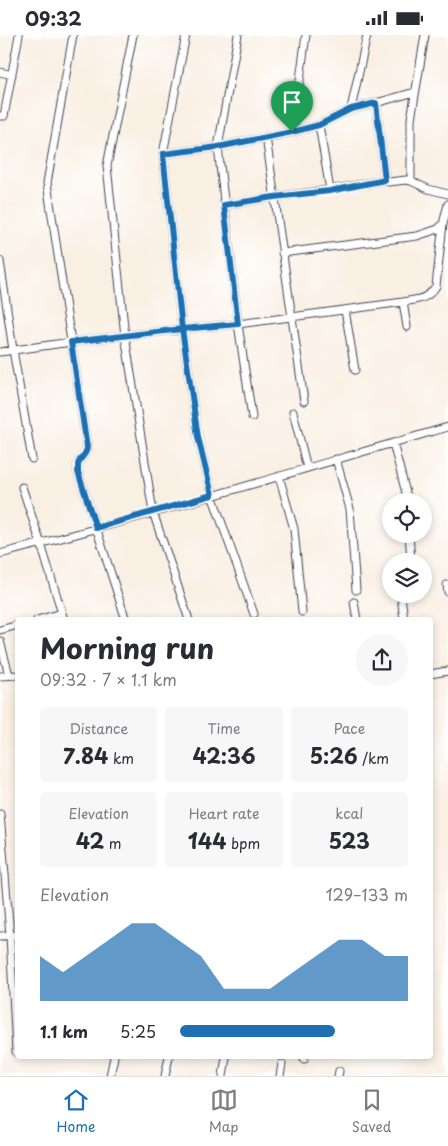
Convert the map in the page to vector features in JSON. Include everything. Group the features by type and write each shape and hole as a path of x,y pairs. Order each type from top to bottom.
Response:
{"street":[{"path":"0,116 4,116 19,35"},
{"path":"73,35 47,183 87,447 87,452 78,465 78,472 125,617"},
{"path":"133,35 107,166 125,336 153,512 188,617"},
{"path":"186,35 163,154 182,329 198,437 212,495 254,614"},
{"path":"238,35 218,147 238,324 252,417"},
{"path":"292,132 306,35"},
{"path":"351,109 367,35"},
{"path":"411,181 411,119 425,35"},
{"path":"0,73 12,75"},
{"path":"163,154 218,147 292,132 319,125 351,109 415,92"},
{"path":"376,103 385,180"},
{"path":"319,125 330,191"},
{"path":"266,137 304,401"},
{"path":"224,205 330,191 385,180 389,182 411,181 428,189 448,194"},
{"path":"0,352 71,342 238,324 403,302 427,297 436,286 443,224 448,204"},
{"path":"282,253 417,236 438,229 443,224"},
{"path":"0,261 32,459"},
{"path":"403,302 407,327"},
{"path":"345,310 355,370"},
{"path":"293,412 307,468"},
{"path":"0,554 41,544 448,427"},
{"path":"393,443 406,493"},
{"path":"336,459 350,509 356,590"},
{"path":"279,476 294,529 302,612"},
{"path":"22,487 63,617"},
{"path":"354,602 356,617"},
{"path":"402,603 404,617"},
{"path":"0,630 15,626"},
{"path":"0,641 9,675"},
{"path":"433,674 448,671"},
{"path":"0,676 15,675"},
{"path":"0,815 14,935 15,994"},
{"path":"0,935 14,935"},
{"path":"110,1076 114,1059"},
{"path":"165,1076 169,1059"},
{"path":"223,1076 226,1059"},
{"path":"280,1076 282,1063"}],"route":[{"path":"292,132 218,147 163,154 182,329 71,342 87,447 87,452 78,465 78,472 96,528 212,495 198,437 182,329 238,324 224,205 330,191 385,180 376,103 351,109 319,125 292,132"}]}
